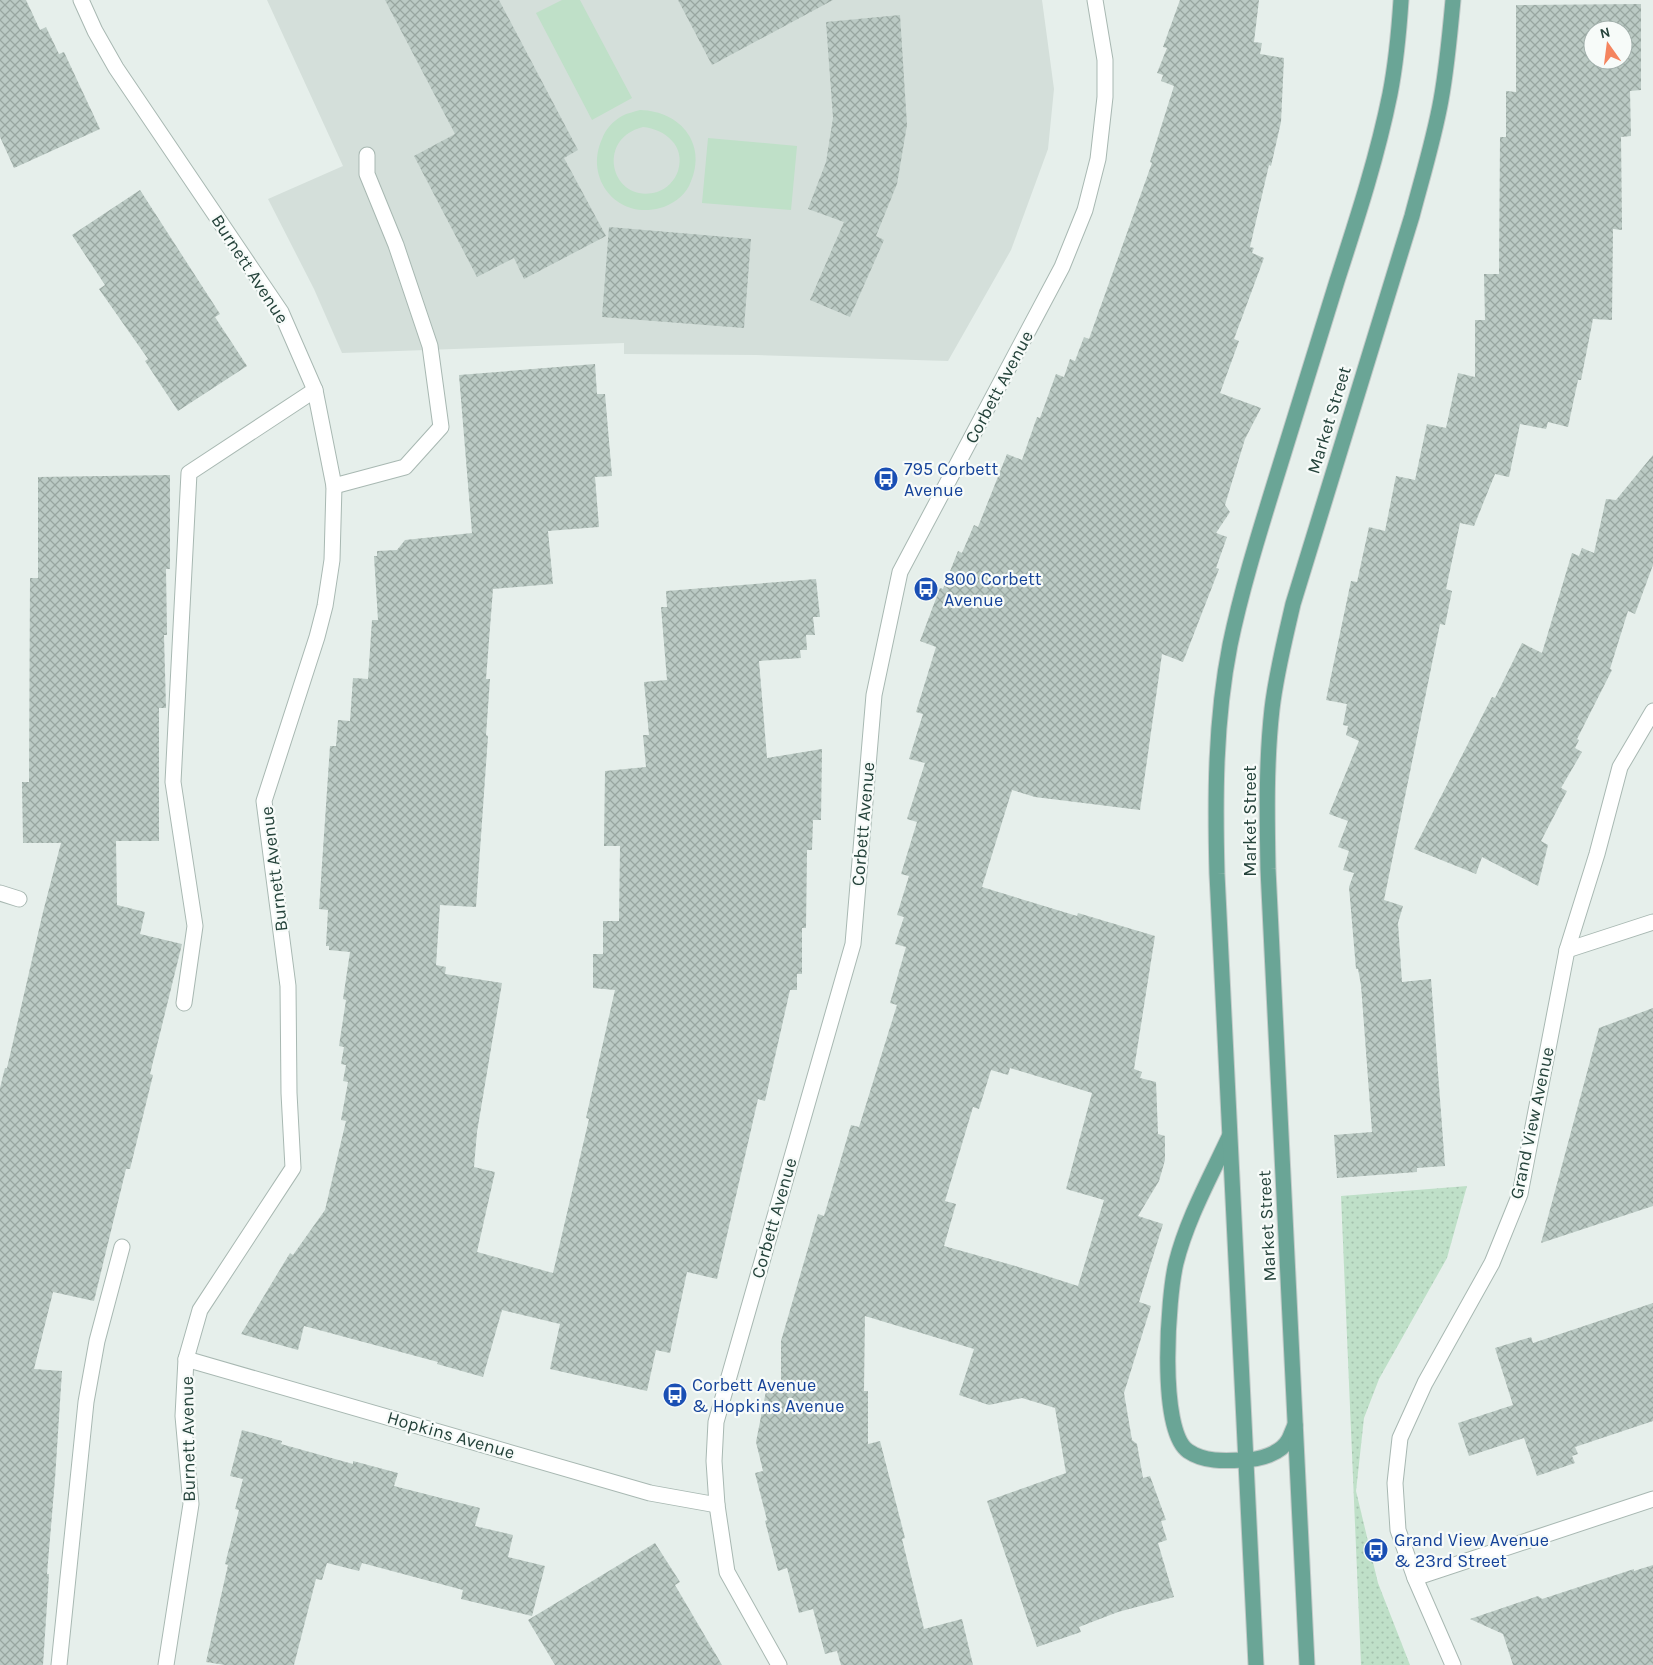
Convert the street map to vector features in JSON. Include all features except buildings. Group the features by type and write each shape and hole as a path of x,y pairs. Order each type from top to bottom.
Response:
{"main road":[{"name":"Market Street","path":"1256,1665 1215,818 1216,761 1221,701 1230,644 1250,568 1379,141 1398,40 1401,0"},
{"name":"Market Street","path":"1307,1665 1268,870 1267,764 1272,708 1281,655 1293,604 1412,216 1429,154 1441,101 1449,47 1453,0"},
{"path":"1230,1136 1185,1233 1176,1264 1168,1332 1168,1384 1172,1418 1178,1439 1187,1450 1202,1458 1223,1460 1246,1460 1264,1457 1276,1451 1288,1441 1296,1423"}],"street":[{"name":"Burnett Avenue","path":"81,0 95,32 116,68 282,312 316,390 334,486 332,560 325,606 318,637 264,801 288,986 289,1093 293,1168 200,1310 186,1359 183,1416 191,1504 166,1665"},
{"name":"Corbett Avenue","path":"779,1665 727,1572 717,1505 714,1461 716,1422 853,944 874,695 900,572 1062,267 1085,210 1098,159 1105,97 1105,60 1095,0"},
{"path":"334,486 405,466 442,427 430,346 396,246 367,174 367,155"},
{"path":"184,1003 195,926 172,782 190,473 316,390"},
{"name":"Grand View Avenue","path":"1453,1665 1415,1578 1398,1530 1395,1483 1400,1438 1425,1383 1492,1263 1520,1194 1567,950 1597,854 1620,767 1653,711"},
{"path":"0,892 20,899"},
{"path":"1567,950 1653,922"},
{"path":"59,1665 86,1402 97,1341 122,1247"},
{"name":"Hopkins Avenue","path":"186,1359 650,1492 717,1505"},
{"path":"1415,1578 1653,1499"}],"shaded area":[{"path":"267,0 1042,0 1054,89 1048,149 1011,250 948,361 756,355 624,354 624,343 342,353 314,289 268,199 343,166"}],"green space":[{"path":"562,0 580,0 632,98 592,120 536,13"},
{"path":"640,110 655,112 679,124 688,133 696,157 694,171 684,194 669,205 644,210 630,208 618,202 608,193 601,181 597,168 598,154 607,129 622,116","holes":["643,127 651,128 672,140 679,154 680,162 673,181 661,191 641,193 629,189 620,180 615,169 614,156 618,144 628,134"]},
{"path":"708,138 797,146 791,210 702,203"},
{"path":"1467,1186 1447,1258 1379,1379 1364,1418 1356,1491 1378,1583 1410,1665 1361,1665 1341,1196"}],"place":[{"name":"795 Corbett Avenue","path":"886,479"},
{"name":"800 Corbett Avenue","path":"926,589"},
{"name":"Corbett Avenue & Hopkins Avenue","path":"675,1395"},
{"name":"Grand View Avenue & 23rd Street","path":"1376,1550"}]}
